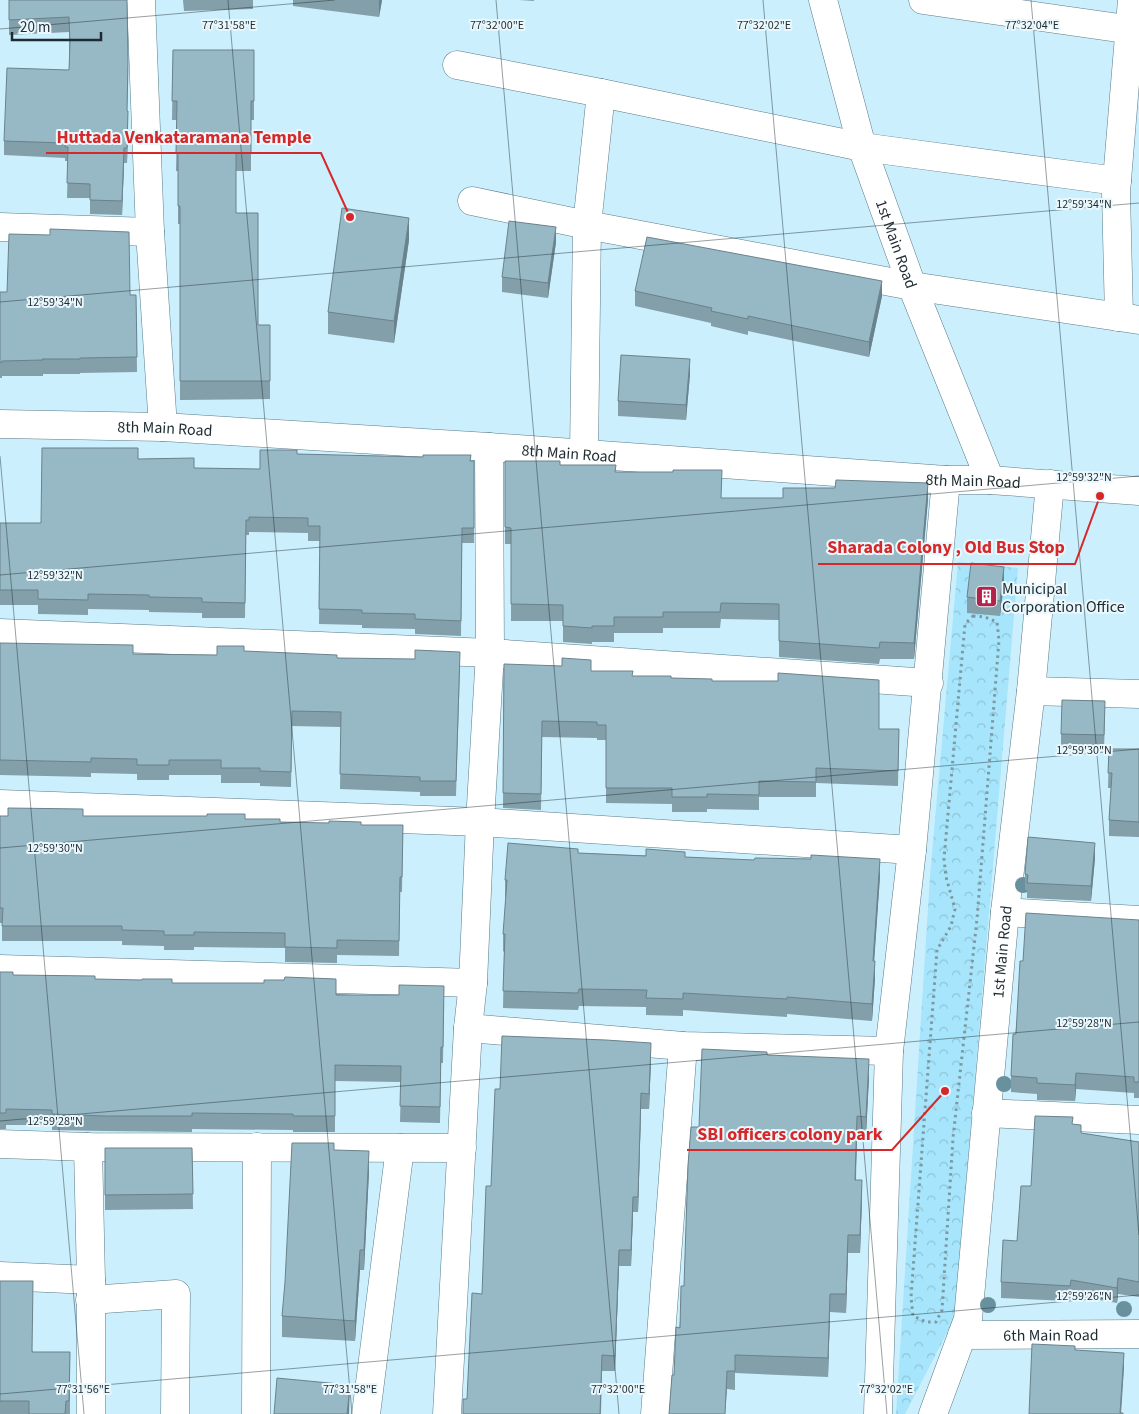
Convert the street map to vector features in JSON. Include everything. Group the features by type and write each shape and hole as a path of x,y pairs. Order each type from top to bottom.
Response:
{"street":[{"path":"141,0 150,232 163,427"},
{"name":"1st Main Road","path":"822,0 862,147 912,286 990,480"},
{"path":"923,0 1134,31"},
{"path":"472,201 587,225 912,286 1129,318 1116,192 1134,31 1132,0"},
{"path":"457,65 862,147 1117,181"},
{"path":"584,454 587,225 601,93"},
{"path":"0,227 150,232"},
{"name":"8th Main Road","path":"0,424 163,427 489,447 946,480 990,480 1139,490"},
{"path":"447,1414 468,1028 474,983 480,822 490,653 489,447"},
{"path":"878,1414 888,1051 912,850 946,480"},
{"name":"1st Main Road","path":"933,1414 968,1319 1005,912 1031,691 1050,484"},
{"path":"0,633 490,653 928,683"},
{"path":"1031,691 1139,694"},
{"path":"0,804 480,822 912,850"},
{"path":"1005,912 1139,920"},
{"path":"0,970 474,983"},
{"path":"468,1028 683,1046 888,1051"},
{"path":"655,1414 683,1046"},
{"path":"986,1113 1139,1120"},
{"path":"0,1144 88,1147 462,1148"},
{"path":"88,1147 91,1414"},
{"path":"256,1414 258,1147"},
{"path":"366,1414 400,1148"},
{"path":"0,1276 90,1290 176,1294 175,1414"},
{"name":"6th Main Road","path":"962,1335 1139,1334"}],"path":[{"path":"973,616 985,617 997,622 999,640 977,919 953,1138 942,1310 936,1322 926,1322 913,1316 911,1297 938,950 951,926 955,909 946,877 944,859 962,657 965,624 973,616"}],"green space":[{"path":"958,562 1018,568 955,1317 905,1414 896,1414 930,876"}],"building":[{"path":"9,0 127,0 128,111 127,148 124,148 122,201 90,200 90,184 67,183 68,147 65,147 65,143 4,141 7,68 69,70 70,43 69,17 9,20"},
{"path":"173,50 254,50 254,101 251,101 251,153 236,153 236,213 258,213 258,325 270,325 270,381 180,381 180,206 178,206 178,153 176,153 177,101 172,101"},
{"path":"342,208 409,218 394,321 328,312"},
{"path":"509,221 556,227 548,283 502,277"},
{"path":"50,229 129,232 130,295 136,295 137,357 0,362 0,292 7,292 9,234 50,235"},
{"path":"647,237 882,281 869,342 748,316 748,319 711,311 712,308 635,291"},
{"path":"621,355 690,359 686,405 618,401"},
{"path":"42,448 138,448 138,459 194,458 194,468 260,469 260,450 297,450 297,454 423,457 423,455 471,455 470,461 474,461 474,528 462,528 461,621 415,619 415,614 362,613 362,610 319,609 320,526 308,526 308,518 249,517 249,520 246,520 245,603 202,602 202,598 149,597 149,595 88,594 88,600 38,599 38,590 0,590 0,523 41,523"},
{"path":"505,461 560,461 560,465 616,465 615,472 722,470 721,498 783,498 783,488 835,488 836,480 928,483 914,643 880,642 879,648 779,641 779,604 721,603 720,612 663,612 663,617 614,617 614,626 592,626 592,628 563,626 563,605 511,604 511,528 505,527"},
{"path":"971,563 1004,567 1000,601 967,597"},
{"path":"0,643 133,645 133,654 217,655 217,646 244,646 244,651 337,655 337,658 415,659 415,650 460,652 456,781 420,781 420,777 340,774 341,712 292,711 291,772 260,771 260,768 221,768 221,760 169,760 169,765 137,765 137,759 91,758 91,762 0,760"},
{"path":"562,658 591,660 591,671 633,671 632,676 671,676 671,678 712,679 712,681 778,681 778,673 879,680 879,729 899,729 898,771 816,768 816,782 759,781 759,795 707,794 707,797 672,797 672,788 606,788 606,725 597,725 597,722 542,721 541,794 503,793 504,664 562,666"},
{"path":"1062,700 1105,701 1104,735 1061,734"},
{"path":"1109,749 1139,749 1139,822 1109,820 1112,773 1108,773"},
{"path":"8,808 83,809 83,816 207,816 207,814 245,814 245,819 280,819 280,822 329,823 329,821 361,822 361,825 403,825 399,941 337,940 337,948 285,947 285,933 194,932 194,935 164,935 164,931 122,930 122,926 2,926 3,908 0,908 0,816 8,816"},
{"path":"1028,837 1095,843 1091,886 1027,883 1028,875 1025,874"},
{"path":"508,843 578,849 578,853 646,856 646,849 685,852 685,857 754,860 755,858 811,859 811,855 880,859 872,1004 787,997 787,999 683,993 683,999 646,998 647,990 579,989 578,993 503,991 505,934 503,934"},
{"path":"1026,913 1139,920 1139,1082 1134,1082 1134,1077 1076,1073 1075,1085 1037,1083 1037,1078 1011,1076 1013,1034 1016,1034 1020,961 1023,961"},
{"path":"0,972 13,972 13,975 95,976 95,979 172,979 172,983 264,983 264,980 284,980 285,977 336,979 336,995 399,995 399,985 444,986 440,1107 400,1106 401,1066 335,1065 335,1116 192,1113 192,1116 105,1116 52,1114 52,1110 6,1109 6,1113 0,1113"},
{"path":"502,1036 651,1043 649,1094 641,1093 638,1197 633,1197 631,1250 619,1250 615,1356 602,1355 600,1414 463,1414 463,1399 467,1399 472,1293 482,1294 486,1186 491,1186 495,1089 500,1089"},
{"path":"702,1049 767,1052 767,1055 869,1059 866,1117 857,1116 855,1180 862,1180 860,1235 848,1235 846,1294 830,1294 828,1358 735,1355 735,1371 727,1371 725,1414 669,1414 672,1375 674,1375 676,1327 680,1328 681,1286 684,1286 691,1127 699,1127"},
{"path":"1035,1116 1073,1117 1072,1124 1081,1125 1081,1133 1139,1142 1139,1282 1118,1278 1117,1288 1071,1280 1070,1286 1001,1282 1003,1240 1017,1241 1021,1186 1031,1186"},
{"path":"292,1143 334,1143 334,1150 369,1151 364,1250 360,1250 355,1321 282,1316"},
{"path":"105,1148 192,1148 193,1194 105,1195"},
{"path":"0,1281 33,1281 32,1352 70,1352 69,1401 66,1401 65,1414 29,1414 29,1401 0,1401"},
{"path":"1032,1344 1075,1346 1075,1350 1124,1353 1120,1413 1123,1414 1029,1414"},
{"path":"277,1378 350,1385 347,1414 274,1414"}],"place":[{"name":"Huttada Venkataramana Temple","path":"350,217"},
{"name":"Sharada Colony , Old Bus Stop","path":"1100,496"},
{"name":"Municipal Corporation Office","path":"986,597"},
{"name":"SBI officers colony park","path":"945,1091"}]}
